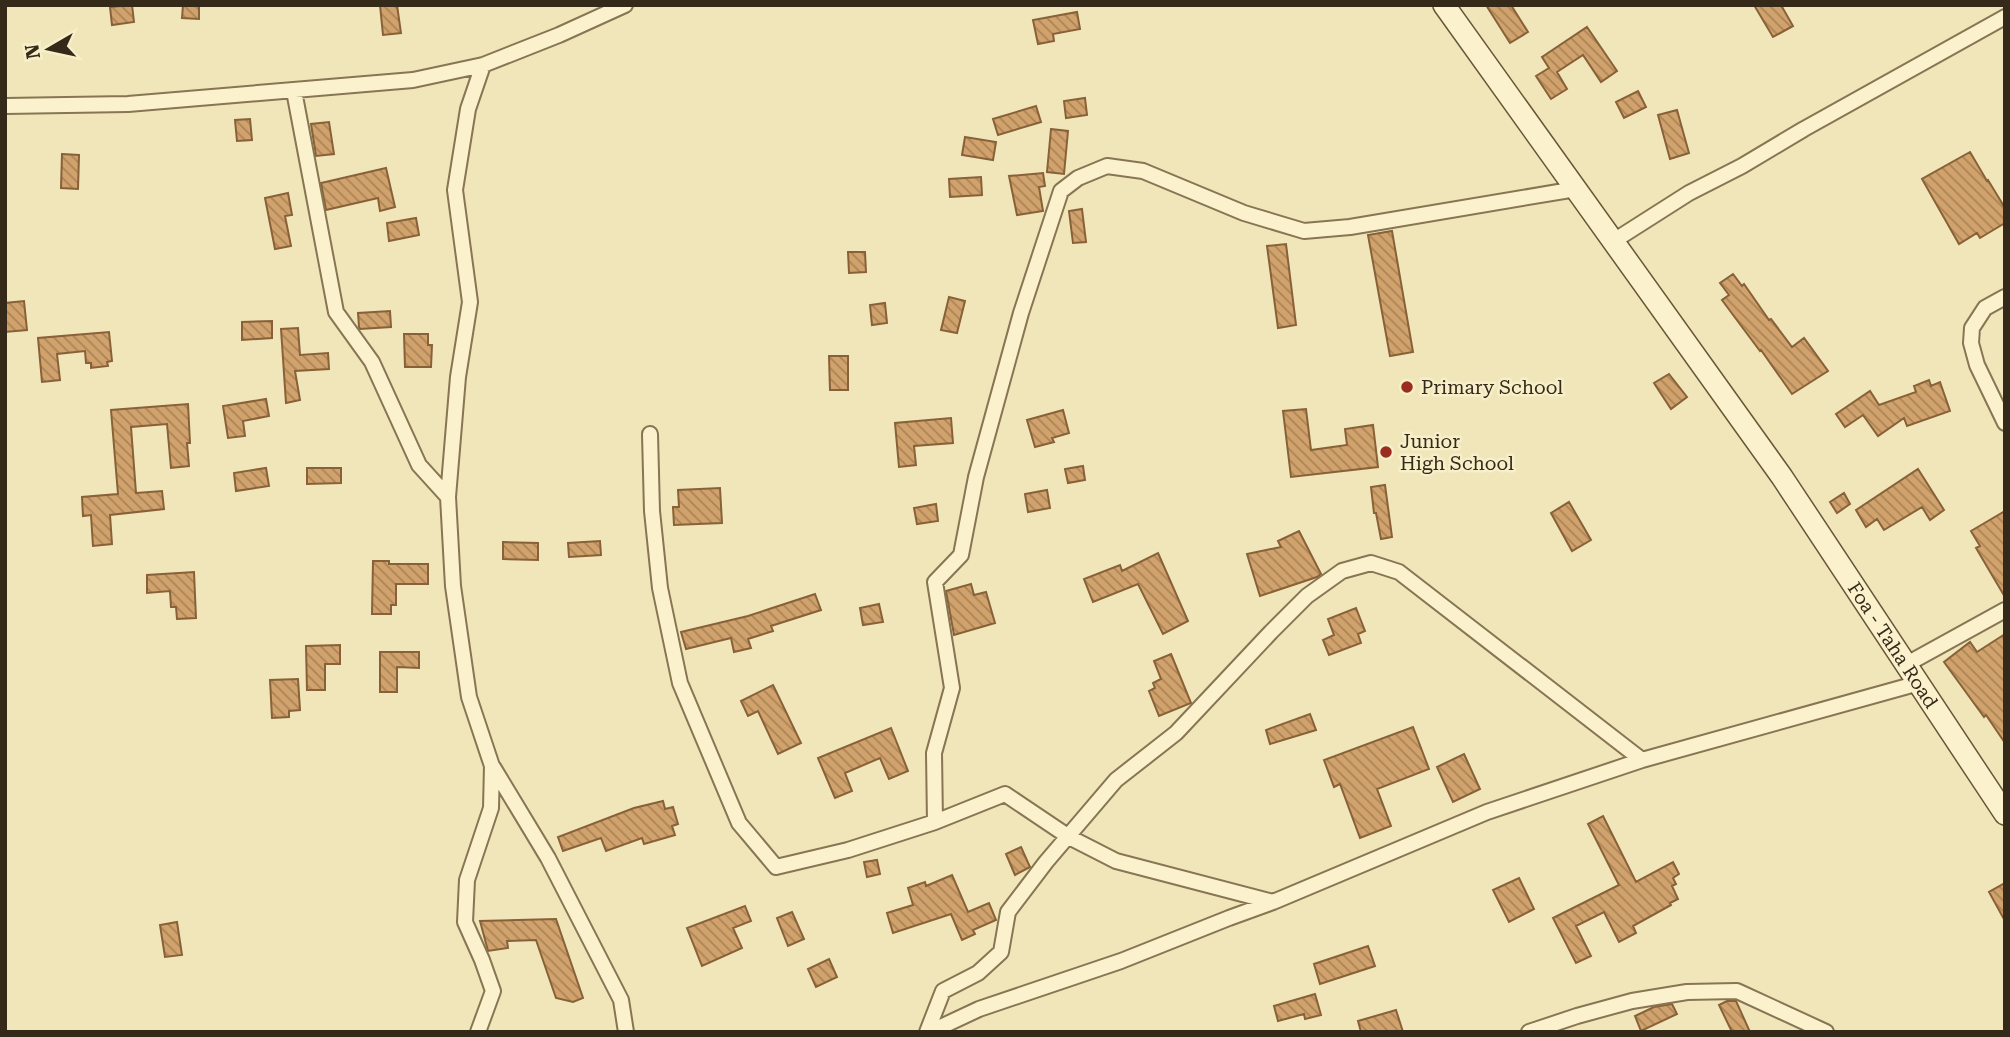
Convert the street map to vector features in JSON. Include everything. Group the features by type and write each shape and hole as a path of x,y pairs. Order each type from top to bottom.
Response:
{"street":[{"path":"5,106 128,104 413,80 483,65 625,5"},
{"name":"Foa - Taha Road","path":"1444,5 1782,477 2005,814"},
{"path":"1612,242 1689,193 1742,166 2005,17"},
{"path":"483,65 468,109 455,190 470,302 458,377 447,497 453,586 469,697 492,766 548,858 621,1000 626,1032"},
{"path":"294,91 336,312 372,362 419,464 447,497"},
{"path":"934,822 934,753 952,688 935,582 961,555 976,477 1021,313 1061,191 1078,178 1107,166 1143,171 1244,213 1304,231 1350,227 1576,189"},
{"path":"2005,297 1985,308 1972,328 1971,343 1977,365 2005,423"},
{"path":"650,434 652,511 660,588 680,683 738,823 776,867 848,850 934,822 1005,794 1069,837 1116,860 1273,902"},
{"path":"929,1032 943,991 978,973 1001,952 1008,912 1046,862 1116,780 1176,733 1307,596 1342,571 1371,563 1399,572 1642,760"},
{"path":"1907,664 2005,610"},
{"path":"929,1032 979,1009 1121,961 1273,902 1487,812 1642,760 1919,683"},
{"path":"478,1032 493,991 466,922 467,880 491,808 492,766"},
{"path":"1529,1032 1632,1001 1686,992 1737,991 1826,1032"}],"building":[{"path":"132,5 134,22 112,25 110,7"},
{"path":"183,5 199,5 199,19 182,18"},
{"path":"380,5 397,5 401,33 383,35"},
{"path":"1486,5 1511,5 1528,32 1510,43"},
{"path":"1754,5 1781,5 1793,26 1773,37"},
{"path":"1077,12 1080,29 1053,34 1054,41 1038,44 1033,20"},
{"path":"1587,27 1617,71 1601,82 1583,55 1557,72 1567,89 1551,99 1536,76 1549,68 1542,57"},
{"path":"1638,91 1646,107 1624,118 1616,102"},
{"path":"1085,98 1087,115 1066,118 1064,101"},
{"path":"1036,106 1041,122 998,135 993,119"},
{"path":"1677,110 1689,153 1670,159 1658,115"},
{"path":"250,119 252,140 237,141 235,120"},
{"path":"329,122 334,154 316,156 311,124"},
{"path":"1051,129 1068,131 1064,174 1047,172"},
{"path":"965,137 996,142 993,160 962,155"},
{"path":"1970,152 2005,208 2005,223 1980,238 1977,233 1959,244 1922,179"},
{"path":"62,154 79,155 78,189 61,188"},
{"path":"386,168 395,207 380,211 378,198 326,210 321,183"},
{"path":"1043,173 1045,186 1039,187 1043,211 1017,215 1009,176"},
{"path":"981,177 982,195 950,197 949,179"},
{"path":"288,193 292,215 285,216 291,246 275,249 265,198"},
{"path":"1082,209 1086,242 1073,243 1069,211"},
{"path":"416,218 419,235 389,241 387,223"},
{"path":"1392,231 1413,352 1390,356 1368,235"},
{"path":"1286,244 1296,325 1278,328 1267,246"},
{"path":"848,252 865,252 866,272 849,273"},
{"path":"1733,274 1742,286 1744,284 1792,347 1804,338 1828,371 1792,394 1722,300 1729,295 1720,283"},
{"path":"949,297 965,301 957,333 941,330"},
{"path":"24,301 27,330 5,332 5,303"},
{"path":"885,303 887,323 872,325 870,305"},
{"path":"390,311 391,327 360,329 358,313"},
{"path":"272,321 272,338 242,340 242,322"},
{"path":"298,328 300,355 328,353 329,369 295,371 300,400 286,403 281,329"},
{"path":"109,332 112,361 107,362 108,366 91,368 91,363 86,363 85,351 57,354 60,380 42,382 38,338"},
{"path":"404,334 428,334 428,345 432,345 431,367 405,367"},
{"path":"829,356 848,356 848,390 830,390"},
{"path":"1669,374 1687,397 1671,409 1654,383"},
{"path":"1929,380 1931,386 1940,382 1950,411 1907,426 1904,418 1878,436 1863,415 1845,427 1836,414 1870,391 1879,405 1916,392 1914,386"},
{"path":"266,399 269,416 243,421 245,436 228,438 223,406"},
{"path":"188,404 189,466 171,468 167,424 131,427 136,493 162,491 164,509 110,515 112,544 93,546 91,515 83,516 82,497 118,494 111,410"},
{"path":"1306,409 1311,450 1347,445 1345,429 1373,425 1378,467 1291,477 1283,411"},
{"path":"1063,410 1069,433 1052,438 1054,442 1035,447 1027,420"},
{"path":"951,418 953,443 914,446 916,465 899,467 895,423"},
{"path":"1083,466 1085,480 1068,483 1065,469"},
{"path":"266,468 269,486 236,491 234,473"},
{"path":"307,468 341,468 341,483 307,484"},
{"path":"1918,469 1944,510 1930,520 1922,507 1884,530 1877,519 1866,527 1856,510"},
{"path":"1385,485 1392,537 1381,539 1371,487"},
{"path":"720,488 722,523 674,525 673,507 679,507 678,490"},
{"path":"1047,490 1050,508 1028,512 1025,494"},
{"path":"1844,493 1850,504 1837,513 1830,502"},
{"path":"1569,502 1591,540 1572,551 1551,513"},
{"path":"936,504 938,521 917,524 914,508"},
{"path":"2005,511 2005,597 1976,548 1980,546 1971,531"},
{"path":"1299,531 1321,574 1260,596 1247,554 1281,547 1278,541"},
{"path":"600,541 601,555 569,557 568,543"},
{"path":"503,542 538,543 538,560 503,559"},
{"path":"1158,553 1188,621 1163,634 1138,584 1093,602 1084,579 1120,565 1122,571"},
{"path":"373,561 389,561 389,564 428,564 428,584 396,584 396,605 391,605 391,614 372,614"},
{"path":"194,572 196,618 177,619 176,607 171,607 170,591 147,593 147,575"},
{"path":"971,584 974,595 986,592 995,623 954,635 946,591"},
{"path":"815,594 821,610 771,626 773,631 748,639 751,648 734,652 731,638 686,649 681,632 748,616"},
{"path":"879,604 883,622 863,625 860,608"},
{"path":"1356,608 1365,631 1358,634 1361,643 1329,655 1323,640 1334,635 1328,619"},
{"path":"2005,634 2005,743 1944,662 1970,642 1977,652"},
{"path":"340,645 340,664 325,664 325,690 307,690 306,646"},
{"path":"380,652 419,652 419,668 397,667 397,692 380,692"},
{"path":"1171,654 1191,703 1159,716 1149,691 1155,688 1153,683 1161,679 1154,661"},
{"path":"298,679 300,710 289,711 289,717 272,718 270,680"},
{"path":"773,685 801,743 778,754 758,711 748,716 741,701"},
{"path":"1310,714 1316,730 1270,744 1266,730"},
{"path":"1413,727 1429,769 1377,789 1391,826 1360,838 1340,784 1334,787 1324,760"},
{"path":"891,728 908,771 889,779 880,758 845,773 852,791 835,798 818,758"},
{"path":"1464,754 1480,789 1453,802 1437,767"},
{"path":"663,801 665,809 673,807 678,824 672,826 675,835 644,844 642,838 606,851 601,838 563,851 558,837 634,808"},
{"path":"1603,816 1636,882 1673,862 1679,874 1673,878 1676,884 1672,886 1678,899 1633,926 1636,933 1619,942 1604,912 1576,926 1591,956 1576,963 1553,918 1619,885 1588,824"},
{"path":"1021,847 1030,867 1015,875 1006,854"},
{"path":"877,860 880,874 867,877 864,862"},
{"path":"952,875 968,912 989,903 996,920 973,930 975,934 962,940 951,914 893,933 887,913 913,905 908,888 925,882 926,886"},
{"path":"1519,878 1534,909 1509,922 1493,890"},
{"path":"2005,883 2005,921 1989,892"},
{"path":"745,906 751,921 733,928 742,948 702,966 687,928"},
{"path":"792,912 804,939 788,946 777,918"},
{"path":"556,919 583,998 573,1002 556,998 536,940 507,941 508,948 488,951 480,921"},
{"path":"177,922 182,955 165,957 160,925"},
{"path":"1368,946 1375,966 1320,984 1314,964"},
{"path":"829,959 837,977 816,987 808,969"},
{"path":"1315,994 1321,1015 1305,1019 1304,1014 1278,1021 1274,1006"},
{"path":"1736,1001 1750,1032 1732,1032 1719,1005"},
{"path":"1672,1004 1677,1014 1641,1031 1635,1016 1654,1007"},
{"path":"1396,1010 1403,1032 1361,1032 1358,1021"}],"place":[{"name":"Primary School","path":"1407,387"},
{"name":"Junior High School","path":"1386,452"}]}
